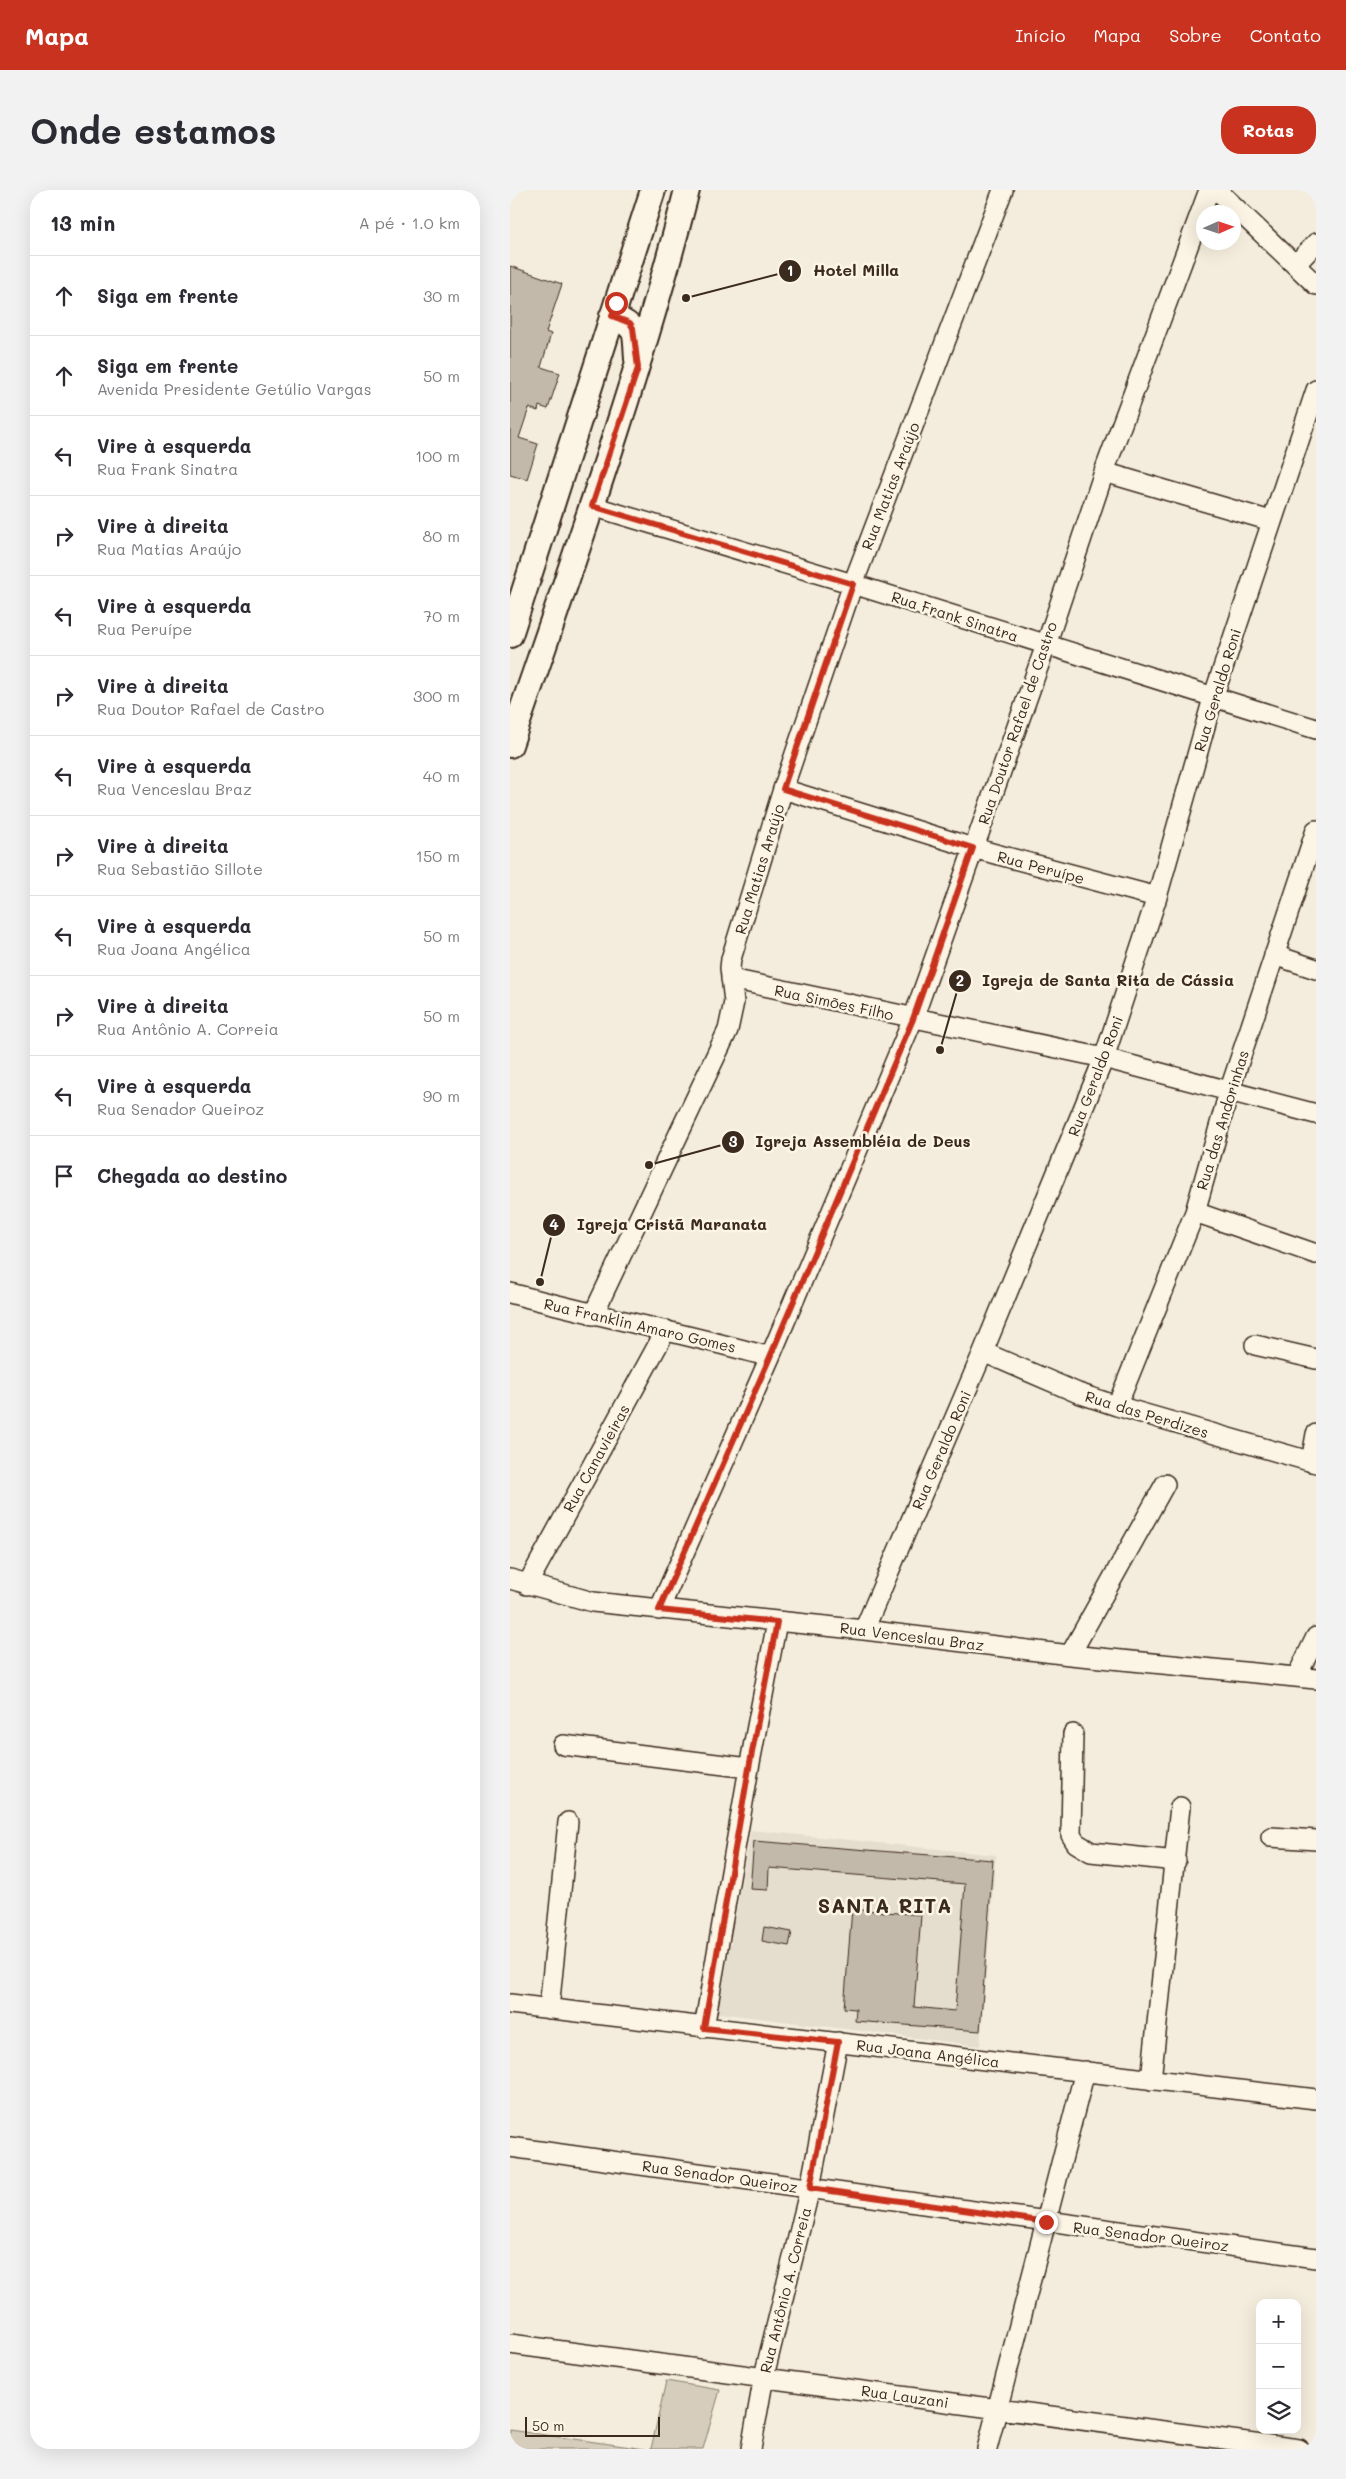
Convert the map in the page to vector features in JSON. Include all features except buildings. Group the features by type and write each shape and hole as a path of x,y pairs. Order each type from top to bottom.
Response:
{"main road":[{"path":"510,635 653,190"},
{"path":"510,745 638,368 687,190"},
{"path":"612,316 630,323 633,328 638,368"}],"street":[{"name":"Rua Matias Araújo","path":"593,1315 728,1030 734,1002 731,959 783,789 853,584 1003,190"},
{"name":"Rua Doutor Rafael de Castro","path":"659,1610 770,1357 913,1019 1046,645 1104,472 1209,190"},
{"path":"1216,190 1316,285"},
{"path":"1296,264 1316,243"},
{"name":"Rua Geraldo Roni","path":"864,1630 983,1352 1104,1058 1157,897 1213,698 1316,390"},
{"path":"1104,472 1271,521"},
{"name":"Rua Frank Sinatra","path":"592,506 853,584 1316,729"},
{"name":"Rua Peruípe","path":"783,789 973,848 1157,897"},
{"name":"Rua das Andorinhas","path":"1117,1406 1195,1212 1229,1092 1316,830"},
{"path":"1274,955 1316,969"},
{"name":"Rua Simões Filho","path":"731,979 1104,1058 1316,1114"},
{"path":"1195,1212 1316,1254"},
{"name":"Rua Franklin Amaro Gomes","path":"510,1293 593,1315 666,1330 770,1357"},
{"name":"Rua Canavieiras","path":"518,1582 666,1330"},
{"path":"1255,1345 1316,1359"},
{"name":"Rua das Perdizes","path":"983,1352 1078,1393 1117,1406 1314,1462"},
{"path":"1314,1462 1316,1434"},
{"path":"1070,1655 1165,1484"},
{"name":"Rua Venceslau Braz","path":"518,1582 593,1602 864,1630 1070,1655 1307,1678"},
{"path":"704,2028 749,1768 777,1622"},
{"path":"1307,1678 1316,1637"},
{"path":"1073,1734 1071,1835 1076,1843 1091,1852 1176,1861"},
{"path":"563,1745 749,1768"},
{"path":"1150,2080 1176,1861 1180,1808"},
{"path":"549,2009 568,1822"},
{"path":"1271,1837 1316,1840"},
{"name":"Rua Joana Angélica","path":"510,2004 1316,2099"},
{"name":"Rua Antônio A. Correia","path":"751,2449 764,2376 810,2188 838,2042"},
{"path":"987,2449 1085,2071"},
{"name":"Rua Senador Queiroz","path":"510,2147 1316,2258"},
{"name":"Rua Lauzani","path":"510,2344 764,2376 1299,2449"}],"shaded area":[{"path":"751,1830 996,1855 980,2046 718,2013"},
{"path":"666,2381 720,2390 703,2449 651,2449"},
{"path":"510,2430 645,2449 510,2449"}],"place":[{"name":"Hotel Milla","path":"686,298"},
{"name":"Igreja de Santa Rita de Cássia","path":"940,1050"},
{"name":"Igreja Assembléia de Deus","path":"649,1165"},
{"name":"Igreja Cristã Maranata","path":"540,1282"}],"district":[{"name":"SANTA RITA","path":"885,1905"}],"route":[{"path":"616,303 612,316 630,323 635,333 638,368 592,506 853,584 783,789 973,848 913,1019 770,1357 659,1610 777,1622 749,1768 704,2028 838,2042 810,2188 1046,2222"}]}
